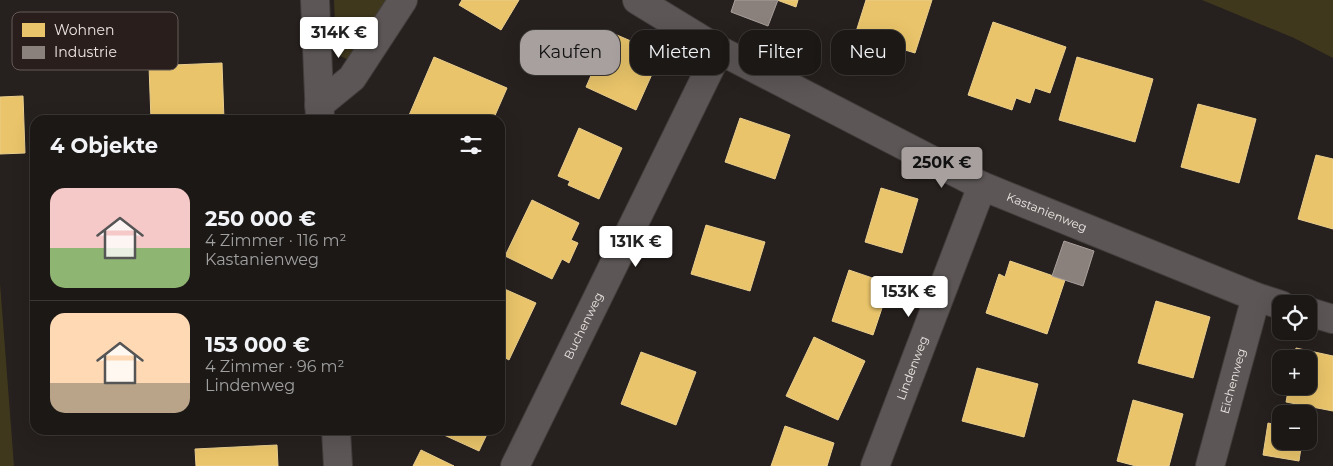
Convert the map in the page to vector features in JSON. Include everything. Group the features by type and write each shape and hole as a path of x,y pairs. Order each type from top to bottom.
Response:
{"street":[{"path":"315,0 320,112"},
{"path":"320,112 352,78 403,0"},
{"name":"Kastanienweg","path":"637,0 686,30"},
{"name":"Kastanienweg","path":"729,55 982,186 1272,302"},
{"name":"Buchenweg","path":"515,466 707,75"},
{"name":"Lindenweg","path":"875,466 982,186"},
{"name":"Eichenweg","path":"1210,466 1256,297"},
{"path":"1317,314 1333,319"},
{"path":"336,435 338,466"}],"shaded area":[{"path":"334,0 387,0 354,53 347,59 340,56 336,47"},
{"path":"1202,0 1333,0 1333,58 1294,38"},
{"path":"0,283 14,466 0,466"}],"building: Wohnen":[{"path":"462,0 519,0 501,30 459,5"},
{"path":"777,0 798,0 796,7"},
{"path":"866,0 932,0 915,53 905,50 905,30 857,30"},
{"path":"993,22 1066,47 1050,93 1035,88 1030,103 1016,98 1012,110 968,95"},
{"path":"620,36 630,41 630,75 652,75 636,110 586,87 591,75 620,75"},
{"path":"434,57 507,88 495,115 409,115"},
{"path":"1077,57 1153,79 1135,142 1059,120"},
{"path":"222,63 224,115 151,115 149,70 178,70 178,65"},
{"path":"23,96 25,153 0,154 0,97"},
{"path":"1198,104 1256,119 1239,183 1181,167"},
{"path":"740,118 790,135 775,179 725,162"},
{"path":"579,128 622,148 599,199 568,185 570,181 558,176"},
{"path":"1316,155 1333,159 1333,229 1298,219"},
{"path":"881,188 918,199 902,253 865,242"},
{"path":"532,200 579,223 571,240 578,243 569,263 562,259 552,279 505,256"},
{"path":"706,225 765,242 750,291 691,274"},
{"path":"1010,261 1065,280 1047,334 986,313 999,274 1005,277"},
{"path":"849,270 890,284 873,335 832,321"},
{"path":"505,289 536,303 509,360 505,358"},
{"path":"1156,301 1210,317 1193,378 1138,363"},
{"path":"814,337 865,361 838,420 786,396"},
{"path":"641,352 696,372 676,425 621,404"},
{"path":"1317,353 1333,356 1333,411 1317,408 1317,405 1286,402 1287,395 1317,395"},
{"path":"977,368 1038,384 1024,437 962,421"},
{"path":"1133,400 1183,414 1169,466 1136,466 1117,461"},
{"path":"1268,423 1272,424 1272,450 1301,450 1299,461 1263,455"},
{"path":"785,426 834,443 827,466 771,466"},
{"path":"444,435 487,435 479,451"},
{"path":"277,445 278,466 196,466 195,449"},
{"path":"421,450 454,466 413,466"}],"building: Industrie":[{"path":"735,0 778,0 768,26 731,12"},
{"path":"1064,241 1094,251 1083,286 1052,276"}]}
